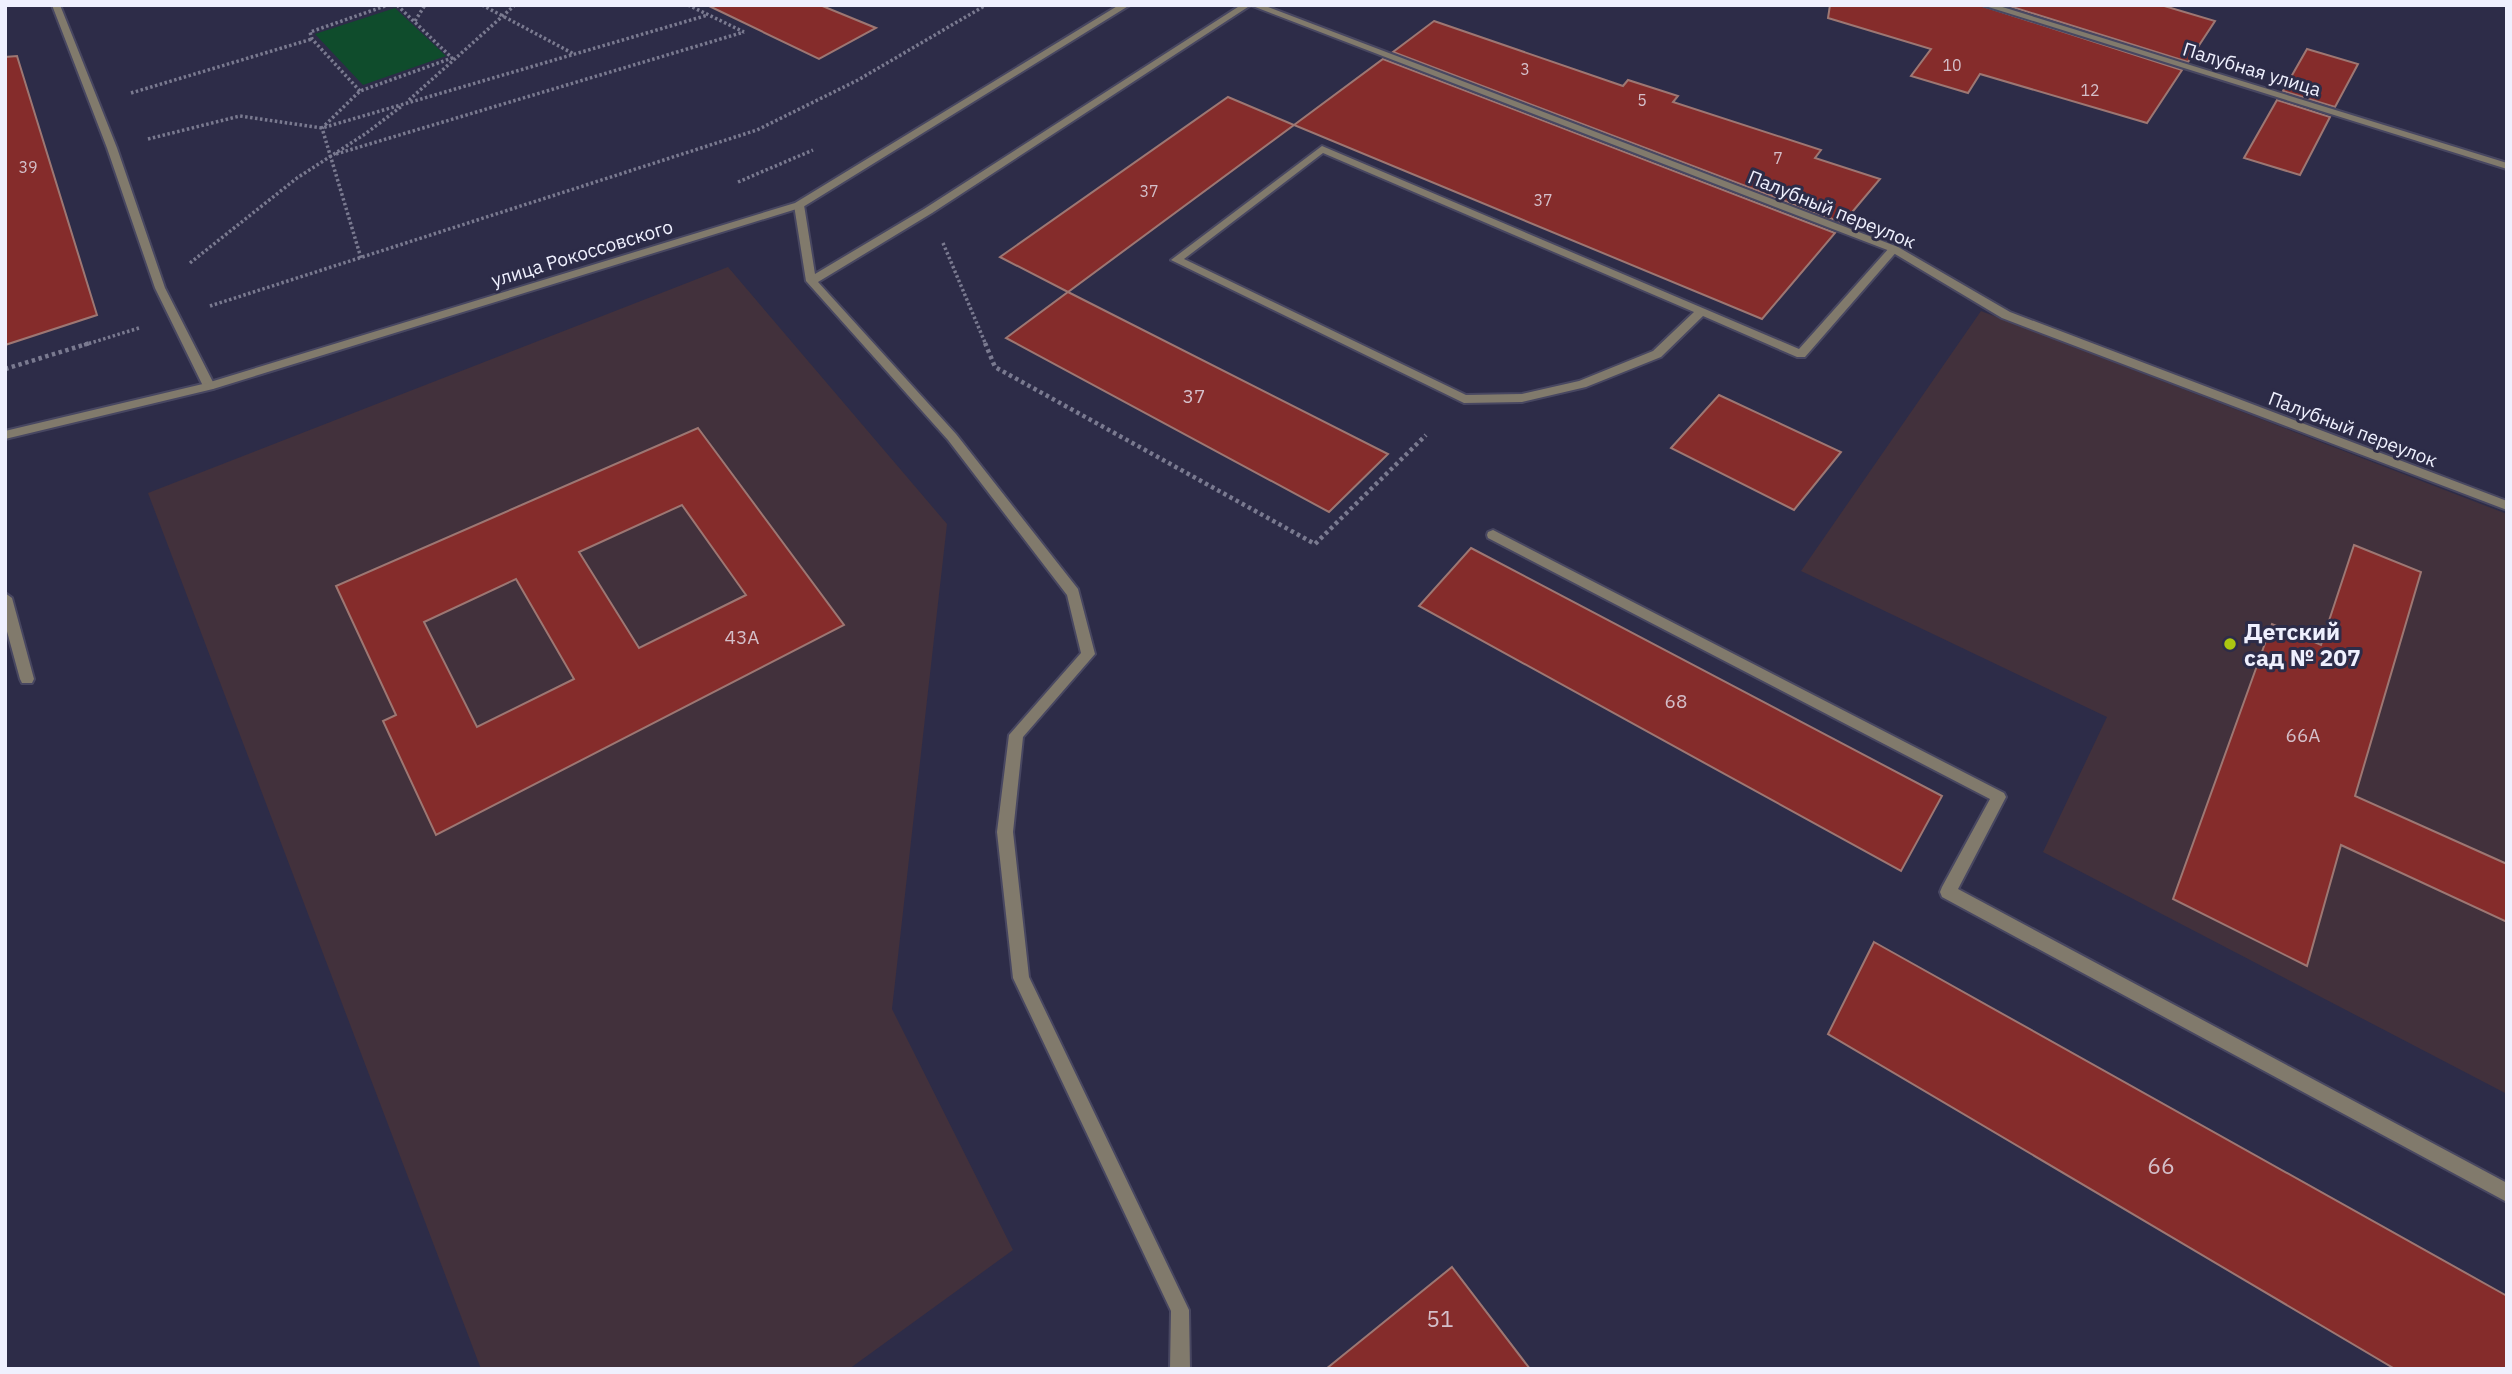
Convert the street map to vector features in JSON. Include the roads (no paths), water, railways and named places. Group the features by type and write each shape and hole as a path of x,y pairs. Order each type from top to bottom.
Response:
{"street":[{"path":"56,5 112,148 160,288 209,386"},
{"name":"улица Рокоссовского","path":"5,435 209,386 799,205 1126,5"},
{"path":"811,281 928,211 1247,5"},
{"name":"Палубный переулок","path":"1254,5 1894,249 2007,316 2507,506"},
{"name":"Палубная улица","path":"1986,5 2507,166"},
{"path":"1702,311 1657,354 1582,384 1522,398 1464,399 1176,260 1322,149 1702,311 1801,355 1894,249"},
{"path":"799,205 811,281 952,437 1073,593 1088,654 1016,735 1005,832 1021,978 1180,1310 1180,1369"},
{"path":"1493,535 1998,797 1948,892 2507,1193"},
{"path":"5,598 27,679"}],"place":[{"name":"Детский сад № 207","path":"2230,644"}]}
